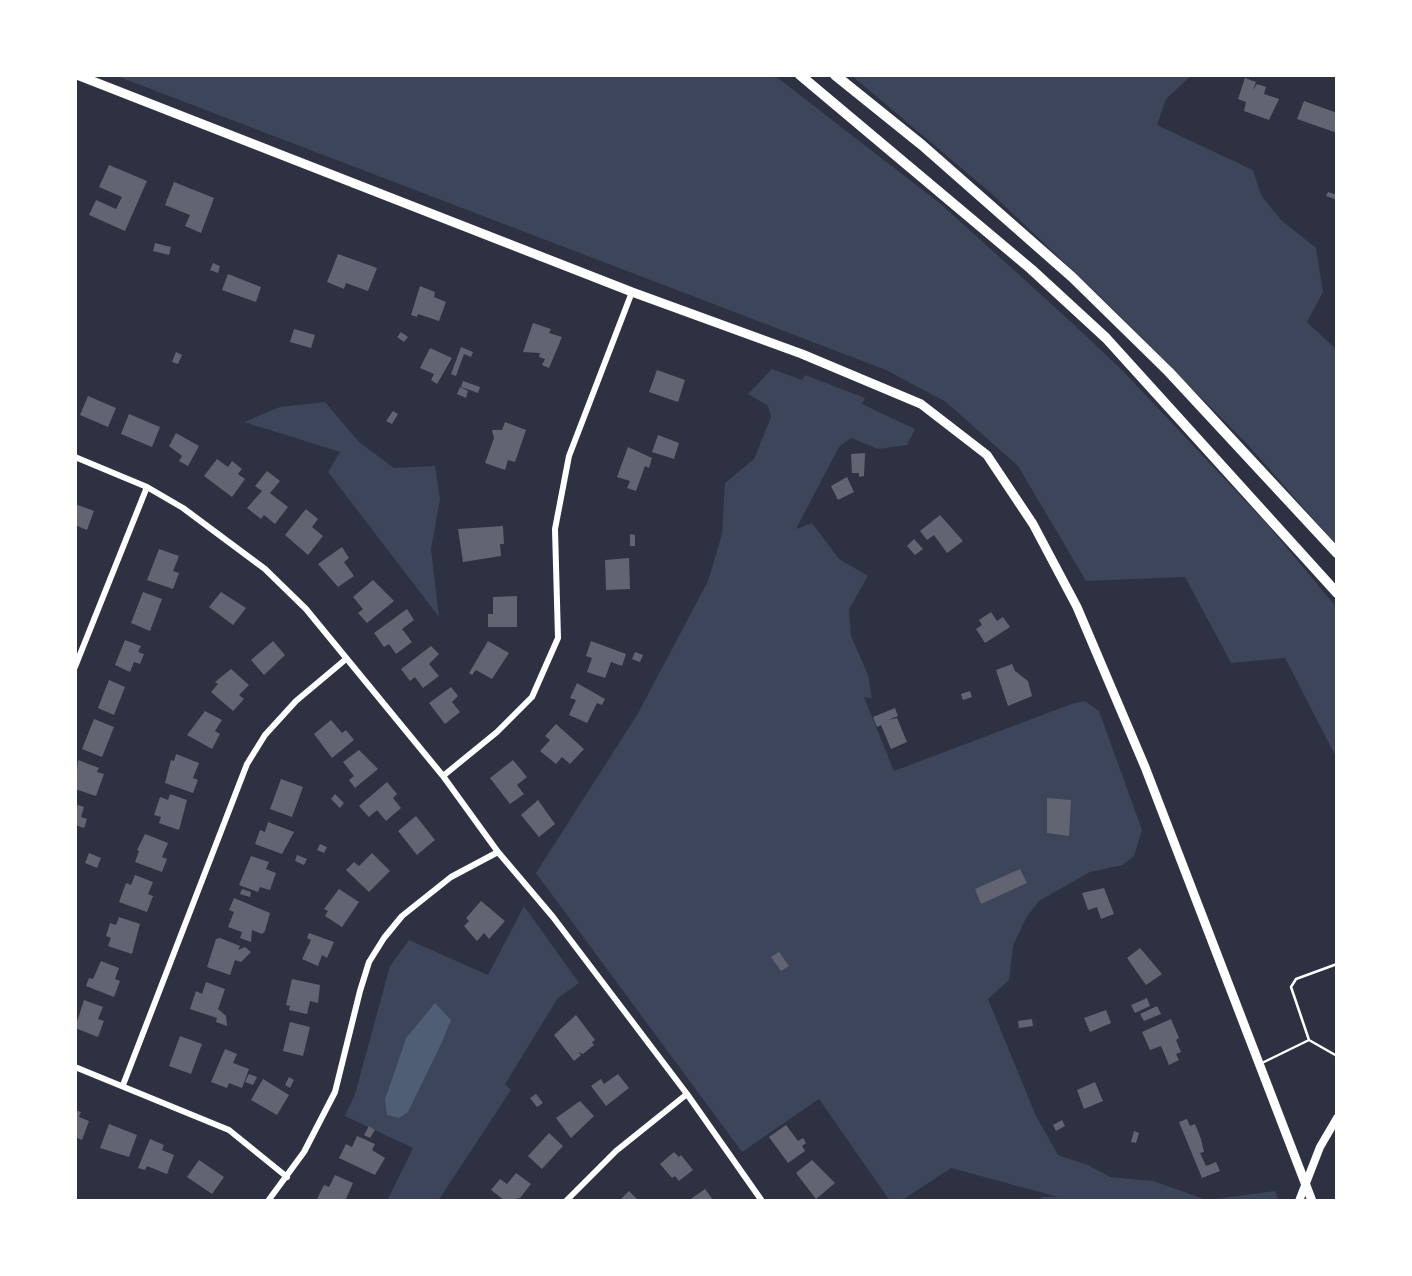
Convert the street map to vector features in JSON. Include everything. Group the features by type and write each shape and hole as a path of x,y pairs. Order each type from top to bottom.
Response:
{"highway":[{"path":"800,75 1031,269 1106,338 1337,593"},
{"path":"835,75 922,145 1072,277 1169,372 1337,553"}],"main road":[{"path":"77,75 632,292 802,354 920,404 987,455 1033,524 1077,607 1145,767 1311,1201"}],"street":[{"path":"443,776 497,732 532,697 558,638 555,529 569,456 632,292"},
{"path":"75,457 147,486 221,533 265,569 306,609 443,776 498,852 553,917 687,1094 762,1201"},
{"path":"75,667 147,486"},
{"path":"123,1085 247,764 265,735 296,701 346,659"},
{"path":"268,1201 304,1152 335,1092 369,962 384,938 402,916 450,877 498,852"},
{"path":"75,1067 229,1130 287,1177"},
{"path":"566,1201 616,1151 687,1094"},
{"path":"1299,1201 1304,1184 1337,1118"}],"lane":[{"path":"1337,964 1296,979 1291,987 1308,1040 1337,1056"},
{"path":"1259,1064 1308,1040"}],"shaded area":[{"path":"114,75 774,75 942,205 1123,371 1268,525 1337,608 1337,759 1285,658 1231,663 1185,577 1086,581 1018,466 946,402 886,370"},
{"path":"851,75 1192,75 1166,99 1157,125 1253,170 1261,195 1281,220 1316,248 1323,292 1307,322 1337,350 1337,546 1248,445 1105,301 992,194"},
{"path":"772,369 802,380 805,375 865,398 862,404 915,429 907,445 878,449 851,438 839,447 796,529 812,523 839,559 868,576 849,609 851,636 868,675 872,698 864,697 894,771 1074,703 1085,701 1099,711 1142,830 1134,856 1123,865 1090,872 1039,901 1026,918 1013,946 1009,980 988,999 1036,1116 1058,1155 1088,1165 1110,1177 1153,1181 1207,1200 1275,1191 1279,1201 1049,1201 1039,1197 1058,1197 951,1168 901,1201 890,1201 819,1099 742,1152 536,873 637,715 708,581 722,534 725,483 754,459 771,417 768,406 748,394"},
{"path":"325,402 359,442 394,468 435,466 440,499 431,549 439,617 328,472 340,452 244,422 280,407"},
{"path":"524,906 579,983 558,998 505,1084 511,1090 438,1201 387,1201 413,1148 345,1116 355,1094 390,966 409,940 488,975","holes":["435,1004 385,1099 406,1038"]},
{"path":"435,1003 451,1020 442,1042 408,1112 399,1118 387,1115 385,1099 406,1038"}],"building":[{"path":"1245,78 1256,82 1253,90 1257,84 1266,87 1264,94 1279,99 1269,120 1244,111 1246,102 1238,99"},
{"path":"1304,101 1337,113 1337,133 1297,119"},
{"path":"109,165 147,181 125,231 89,215 96,200 116,209 122,197 99,187"},
{"path":"174,182 214,198 201,233 185,226 190,215 165,205"},
{"path":"1328,192 1337,195 1335,199 1326,196"},
{"path":"155,243 171,247 169,255 153,251"},
{"path":"338,254 377,268 368,291 346,283 344,289 327,282"},
{"path":"213,263 220,266 218,273 210,270"},
{"path":"228,274 261,287 256,302 222,290"},
{"path":"420,286 435,292 434,297 446,302 439,321 418,314 417,317 411,315"},
{"path":"533,323 551,329 549,333 562,337 549,368 542,365 545,359 539,357 540,353 523,352"},
{"path":"294,329 315,335 311,348 290,342"},
{"path":"401,332 408,337 404,342 397,337"},
{"path":"461,347 473,352 471,357 464,354 456,376 451,374"},
{"path":"430,348 452,358 437,384 431,380 434,374 420,368"},
{"path":"176,352 182,355 178,364 172,362"},
{"path":"657,370 685,380 678,402 649,392"},
{"path":"463,381 480,387 478,393 461,387"},
{"path":"460,387 468,391 466,398 457,394"},
{"path":"88,396 116,408 108,427 80,415"},
{"path":"393,411 398,414 392,424 386,421"},
{"path":"129,414 160,427 152,447 121,434"},
{"path":"505,422 526,430 515,462 508,460 505,470 485,463 494,438 492,430 502,430"},
{"path":"176,433 199,446 188,466 179,461 182,456 169,446"},
{"path":"658,435 679,443 674,459 652,452"},
{"path":"628,447 652,458 649,468 645,466 636,491 627,488 630,481 617,477"},
{"path":"865,453 864,476 859,477 859,473 852,473 851,454"},
{"path":"217,459 228,467 232,461 242,469 238,474 245,479 232,497 204,476"},
{"path":"267,471 280,481 270,493 288,507 275,524 264,515 261,519 247,508 262,491 255,486"},
{"path":"847,477 854,492 838,500 831,486"},
{"path":"75,504 94,511 87,530 75,525"},
{"path":"306,509 318,519 312,527 323,536 308,555 285,535"},
{"path":"940,515 963,541 947,553 934,535 927,540 920,531"},
{"path":"503,526 504,544 500,544 501,556 463,562 458,529"},
{"path":"630,534 635,535 635,546 630,546"},
{"path":"914,539 923,549 915,555 907,546"},
{"path":"342,547 349,558 344,562 354,576 338,587 318,564"},
{"path":"159,549 179,556 173,571 179,573 173,589 147,580"},
{"path":"629,558 630,589 606,590 605,560"},
{"path":"373,580 394,601 367,623 358,613 363,609 353,597"},
{"path":"143,592 162,599 150,631 131,623"},
{"path":"221,592 246,608 233,625 209,607"},
{"path":"517,596 517,627 488,627 488,614 493,614 493,597"},
{"path":"407,609 414,620 402,629 412,642 396,654 389,644 384,647 374,633"},
{"path":"991,612 997,621 1003,617 1010,627 985,643 976,629 982,625 979,620"},
{"path":"125,640 141,646 138,652 144,654 140,664 134,662 130,672 115,665"},
{"path":"273,641 285,655 264,675 251,660"},
{"path":"488,641 509,653 492,679 476,670 472,675 469,673"},
{"path":"591,641 626,654 622,666 611,662 605,678 587,672 592,658 586,656"},
{"path":"431,646 439,654 429,664 439,676 423,688 415,677 410,681 401,669"},
{"path":"635,652 643,655 640,662 632,659"},
{"path":"1012,664 1015,671 1028,681 1032,696 1008,706 996,670"},
{"path":"231,669 249,685 239,695 244,699 233,711 211,692 218,684 215,682"},
{"path":"109,680 125,687 114,715 98,708"},
{"path":"577,683 605,699 602,705 597,703 587,723 569,715 576,700 570,698"},
{"path":"451,687 458,696 452,702 460,712 445,724 429,703"},
{"path":"970,691 972,697 963,700 961,694"},
{"path":"895,708 898,716 888,720 897,718 907,742 891,749 881,725 877,727 873,717"},
{"path":"205,711 222,720 215,731 220,734 212,749 187,735"},
{"path":"94,719 114,727 102,757 82,749"},
{"path":"331,720 342,733 346,730 354,740 332,758 314,734"},
{"path":"556,724 584,749 570,764 562,757 556,764 540,751 550,740 545,736"},
{"path":"359,750 378,769 355,788 349,780 354,776 343,762"},
{"path":"176,754 199,763 193,778 198,780 193,793 165,783 171,760 174,761"},
{"path":"78,760 99,768 97,772 104,774 96,796 75,789"},
{"path":"513,760 527,777 517,785 524,794 510,804 490,778"},
{"path":"281,779 303,787 292,817 270,809"},
{"path":"387,782 397,794 393,798 401,808 386,821 377,810 369,817 359,806"},
{"path":"170,794 187,800 179,830 159,823 161,817 154,815 160,797 168,800"},
{"path":"335,794 344,803 340,808 331,799"},
{"path":"1047,798 1071,800 1069,836 1047,833"},
{"path":"538,800 555,824 539,837 521,815"},
{"path":"75,804 84,807 81,817 87,819 84,828 75,825"},
{"path":"416,816 435,840 417,855 398,831"},
{"path":"268,822 294,832 282,854 255,844 260,830 265,832"},
{"path":"145,834 168,843 162,857 167,859 162,872 135,862 139,851 137,850"},
{"path":"320,844 327,847 324,853 317,850"},
{"path":"89,853 101,858 97,868 85,863"},
{"path":"372,853 390,871 369,892 346,870 354,862 359,866"},
{"path":"297,855 307,859 304,865 295,861"},
{"path":"251,856 269,862 266,869 276,873 270,890 260,887 258,892 239,885"},
{"path":"1020,869 1027,883 981,904 975,889"},
{"path":"135,875 153,882 148,894 153,896 147,912 119,902 126,883 131,885"},
{"path":"1104,888 1114,914 1101,919 1097,907 1088,910 1082,893"},
{"path":"242,889 251,892 250,897 240,894"},
{"path":"339,889 359,902 342,927 325,916 328,911 324,909"},
{"path":"234,898 270,913 262,934 252,930 251,942 240,938 242,932 228,927 234,912 229,910"},
{"path":"481,901 505,921 489,939 484,933 477,941 464,926 469,921 466,918"},
{"path":"119,917 140,924 132,954 108,946 111,938 106,936 110,923 116,925"},
{"path":"309,933 334,942 327,958 322,955 318,966 302,959 311,940 307,938"},
{"path":"216,939 240,946 238,950 245,947 251,952 241,962 235,960 230,975 207,967"},
{"path":"1140,948 1162,974 1146,985 1127,958"},
{"path":"779,952 789,966 781,971 771,957"},
{"path":"101,961 119,968 115,979 120,981 114,997 86,986 89,978 93,979"},
{"path":"292,979 320,985 318,1003 310,1001 307,1014 289,1010 290,1006 286,1005"},
{"path":"206,982 225,989 218,1009 226,1016 227,1026 216,1022 217,1018 190,1009 196,991 202,994"},
{"path":"1147,998 1150,1006 1135,1013 1131,1005"},
{"path":"84,1000 103,1007 98,1019 104,1021 98,1037 75,1028"},
{"path":"1157,1006 1161,1014 1144,1021 1140,1014"},
{"path":"1106,1010 1111,1023 1090,1032 1084,1018"},
{"path":"576,1015 595,1040 592,1042 594,1045 583,1054 579,1052 581,1055 574,1061 554,1035"},
{"path":"1032,1019 1033,1026 1019,1028 1018,1021"},
{"path":"1171,1019 1179,1038 1176,1040 1181,1052 1176,1054 1179,1060 1169,1065 1161,1046 1150,1050 1142,1032"},
{"path":"290,1022 310,1027 303,1056 283,1051"},
{"path":"180,1036 202,1044 191,1074 169,1066"},
{"path":"225,1049 237,1054 233,1063 249,1069 242,1088 229,1083 227,1088 211,1082"},
{"path":"249,1074 257,1077 253,1085 245,1082"},
{"path":"618,1074 629,1088 606,1106 591,1086 601,1079 604,1084"},
{"path":"289,1077 294,1080 290,1088 285,1085"},
{"path":"263,1079 289,1095 277,1115 251,1100"},
{"path":"1095,1082 1103,1101 1084,1109 1077,1090"},
{"path":"536,1094 543,1103 537,1107 530,1098"},
{"path":"580,1101 594,1116 571,1138 556,1118"},
{"path":"75,1110 81,1112 79,1117 89,1121 82,1140 75,1137"},
{"path":"1187,1119 1190,1126 1195,1124 1204,1152 1200,1153 1206,1166 1216,1162 1220,1171 1202,1178 1179,1122"},
{"path":"1062,1120 1065,1126 1056,1131 1053,1125"},
{"path":"109,1124 137,1135 129,1157 100,1148"},
{"path":"786,1125 798,1141 803,1138 806,1143 802,1146 805,1151 788,1163 769,1137"},
{"path":"369,1126 375,1130 370,1138 364,1135"},
{"path":"1134,1131 1139,1133 1136,1143 1131,1142"},
{"path":"549,1133 563,1146 542,1169 528,1156"},
{"path":"357,1136 375,1144 372,1150 385,1158 375,1175 339,1158 346,1144 352,1147"},
{"path":"150,1139 164,1145 162,1150 174,1155 167,1174 147,1166 145,1170 138,1168"},
{"path":"674,1152 679,1157 681,1155 693,1170 679,1181 675,1176 672,1178 660,1164"},
{"path":"199,1160 224,1177 212,1194 187,1177"},
{"path":"812,1160 835,1183 816,1199 796,1173"},
{"path":"516,1173 531,1184 520,1198 505,1201 491,1190 500,1179 507,1184"},
{"path":"335,1175 353,1183 345,1201 316,1201 324,1185 329,1187"},
{"path":"705,1189 714,1201 688,1201"},
{"path":"629,1191 639,1201 619,1201"}]}
